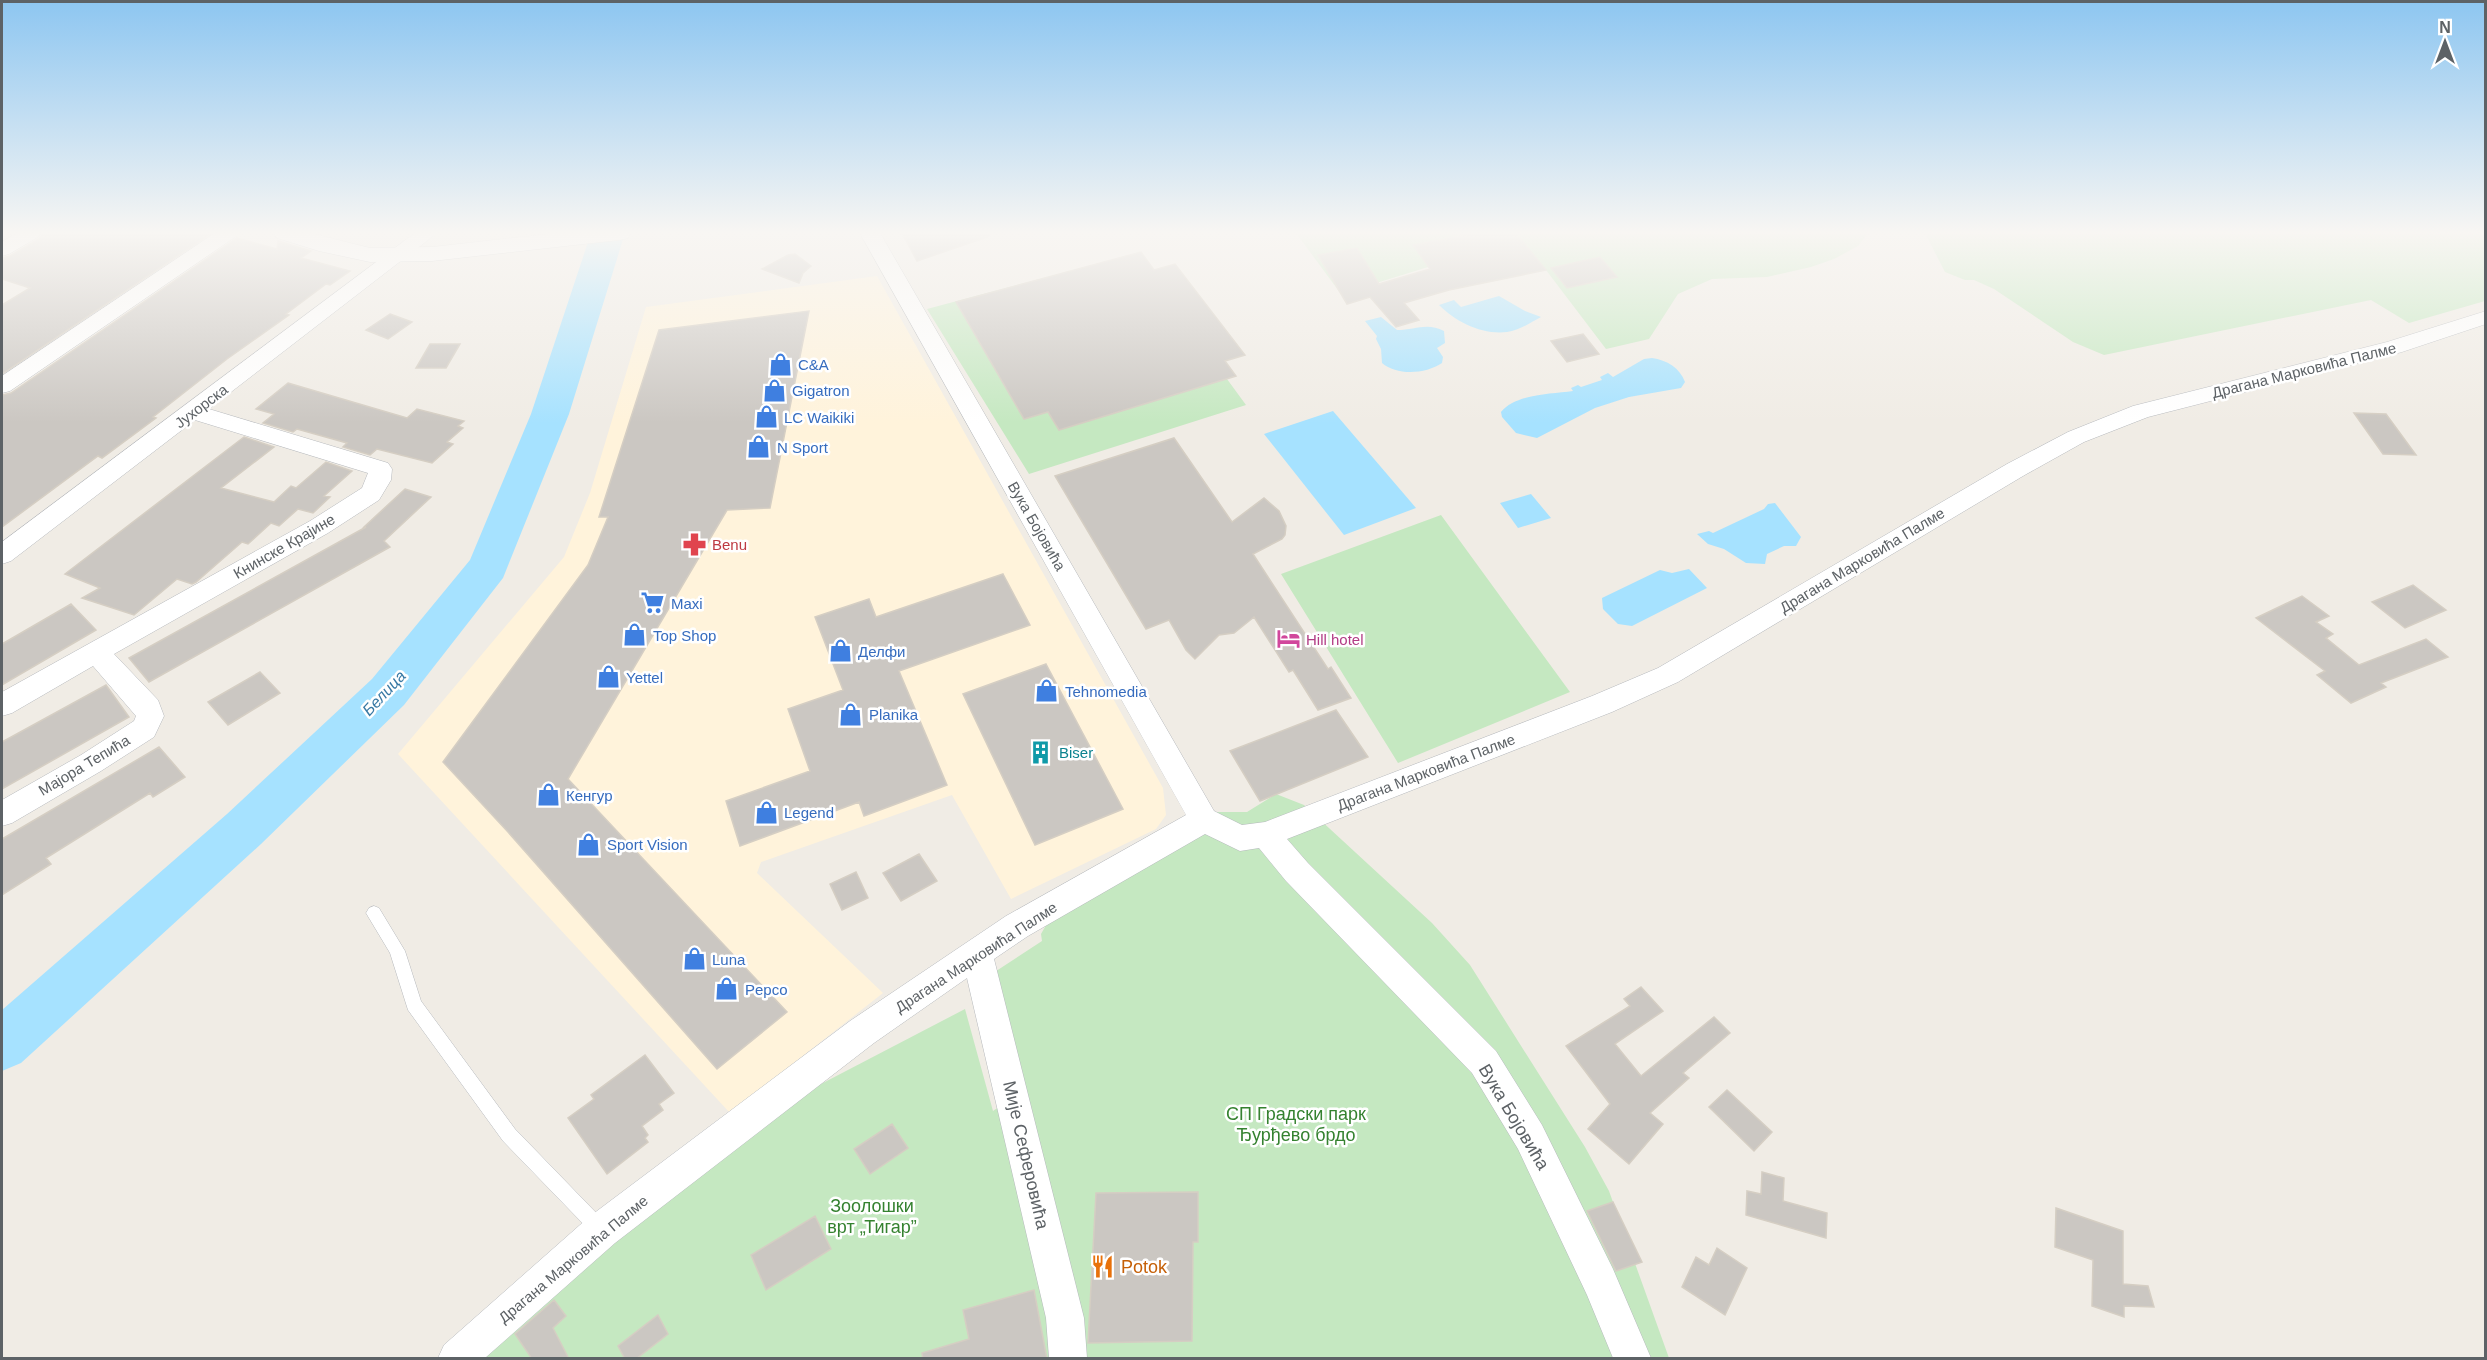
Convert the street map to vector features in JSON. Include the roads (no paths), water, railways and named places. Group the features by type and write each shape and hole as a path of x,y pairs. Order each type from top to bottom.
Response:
{"street":[{"path":"2,386 133,296"},
{"name":"Јухорска","path":"6,546 193,412 345,296"},
{"name":"Вука Бојовића","path":"907,296 1204,820"},
{"name":"Драгана Марковића Палме","path":"457,1359 602,1230 862,1032 1017,926 1204,820 1240,838 1266,834 1602,704 1668,675 2015,470 2076,437 2141,411 2394,348 2486,317"},
{"name":"Книнске Крајине","path":"2,705 319,527 371,494 379,480 380,469 193,412"},
{"name":"Мајора Тепића","path":"2,814 92,763 144,729 150,716 148,708 96,652"},
{"name":"Вука Бојовића","path":"1266,834 1305,880 1484,1062 1530,1137 1600,1282 1632,1359"},
{"name":"Мије Сеферовића","path":"978,953 1065,1318 1068,1359"}],"lane":[{"path":"374,913 397,951 414,1005 509,1135 602,1230"}],"water":[{"path":"1500,296 1541,317 1511,331 1488,331 1461,322 1439,305 1454,300 1461,307"},
{"path":"1381,317 1397,330 1432,327 1444,331 1445,343 1437,348 1443,357 1442,363 1420,371 1403,372 1382,363 1377,336 1365,321"},
{"path":"1652,358 1668,363 1676,369 1685,382 1681,388 1629,397 1595,408 1537,438 1516,433 1502,417 1501,412 1507,406 1524,398 1573,391 1571,388 1578,385 1581,387 1602,380 1600,377 1608,373 1613,377 1644,359"},
{"path":"1333,411 1416,508 1344,535 1264,434"},
{"path":"1531,494 1551,518 1518,528 1500,503"},
{"path":"1775,503 1801,537 1796,546 1784,546 1767,554 1765,564 1746,563 1724,549 1708,544 1697,534 1709,531 1713,533 1764,509 1768,504"},
{"path":"1689,569 1707,588 1632,626 1618,624 1603,609 1602,598 1660,570 1672,573"}],"waterway":[{"name":"Белица","path":"2,1045 244,829 388,692 488,567 550,414 588,296"}],"place":[{"name":"C&A","path":"780,364"},
{"name":"Gigatron","path":"774,390"},
{"name":"LC Waikiki","path":"766,417"},
{"name":"N Sport","path":"759,447"},
{"name":"Benu","path":"694,544"},
{"name":"Maxi","path":"653,603"},
{"name":"Top Shop","path":"635,635"},
{"name":"Hill hotel","path":"1288,639"},
{"name":"Делфи","path":"840,651"},
{"name":"Yettel","path":"608,677"},
{"name":"Tehnomedia","path":"1047,691"},
{"name":"Planika","path":"851,714"},
{"name":"Biser","path":"1041,752"},
{"name":"Кенгур","path":"548,795"},
{"name":"Legend","path":"766,812"},
{"name":"Sport Vision","path":"589,844"},
{"name":"Luna","path":"694,959"},
{"name":"Pepco","path":"727,989"},
{"name":"Potok","path":"1103,1267"}],"park label":[{"name":"СП Градски парк Ђурђево брдо","path":"1296,1124"},
{"name":"Зоолошки врт „Тигар”","path":"872,1216"}]}
